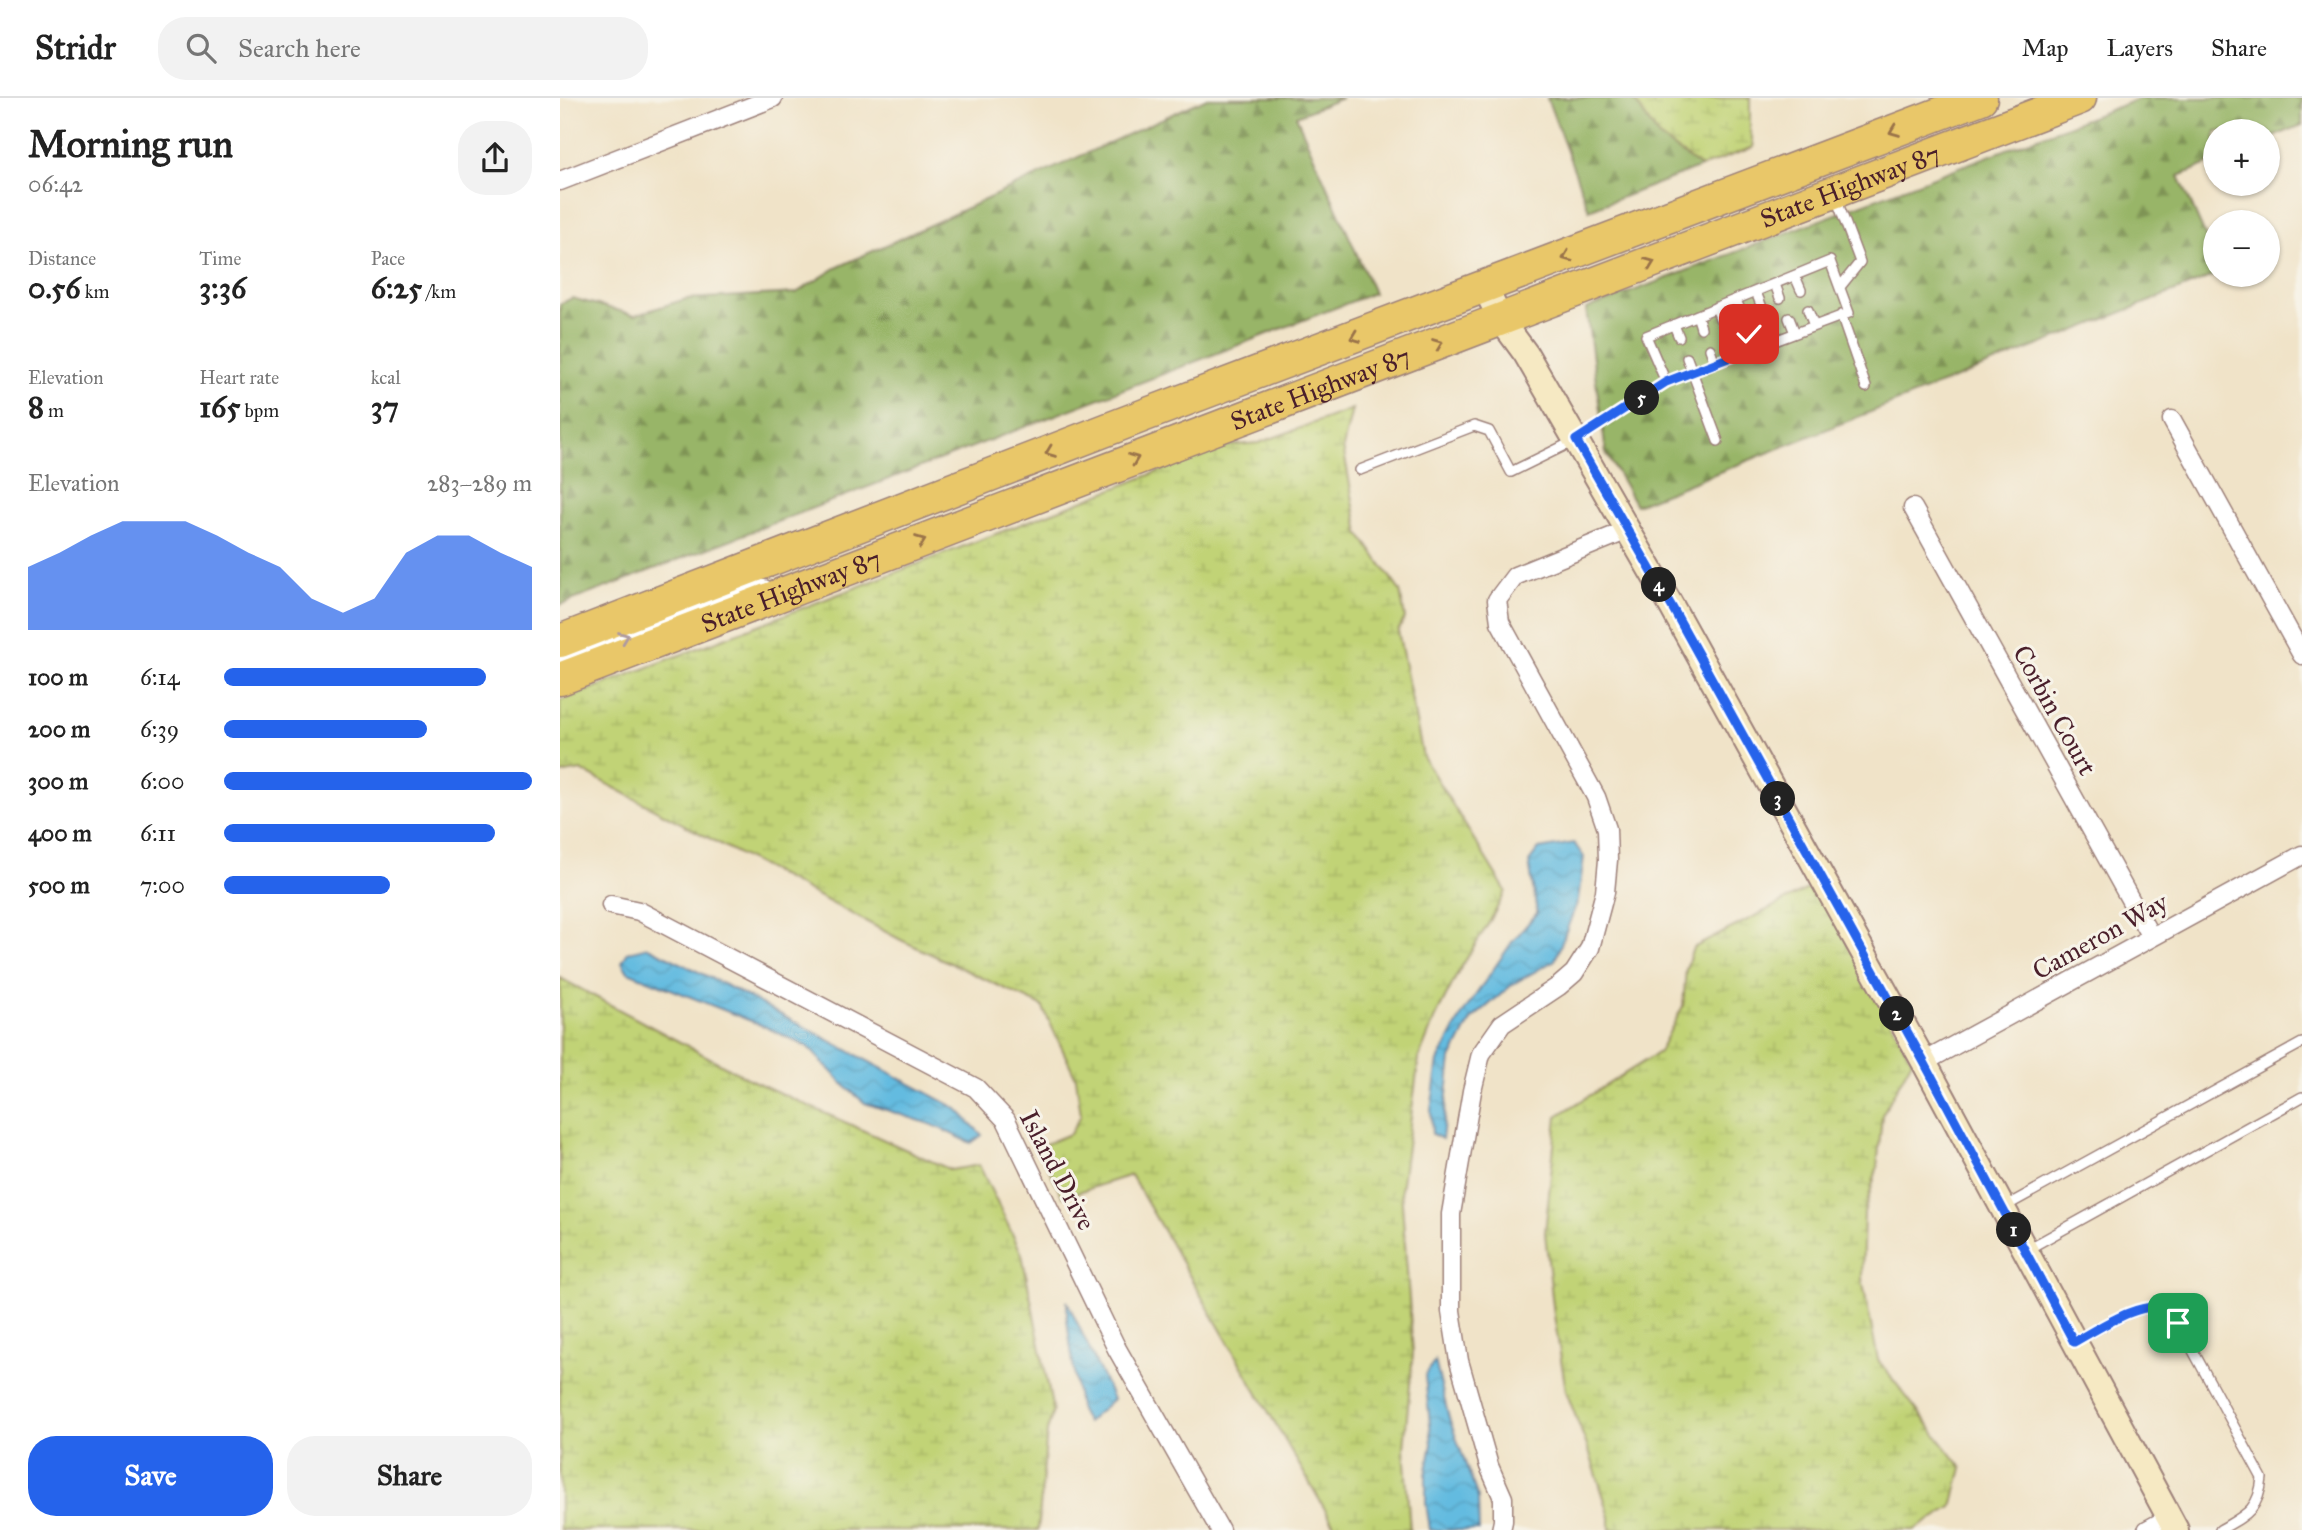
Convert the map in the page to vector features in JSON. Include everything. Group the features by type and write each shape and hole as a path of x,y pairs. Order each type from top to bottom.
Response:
{"highway":[{"path":"560,641 1145,415 1981,98"},
{"name":"State Highway 87","path":"560,679 2080,98"}],"street":[{"path":"560,181 773,98"},
{"path":"2035,115 2065,98"},
{"path":"1485,288 1628,530 1924,1062 2172,1524 2147,1530"},
{"path":"2172,420 2302,655"},
{"name":"Corbin Court","path":"1913,508 2151,937"},
{"path":"1501,1530 1503,1498 1489,1466 1459,1361 1451,1311 1451,1214 1481,1054 1502,1024 1574,973 1590,948 1605,892 1608,860 1606,829 1596,797 1500,622 1497,600 1515,576 1628,530"},
{"path":"560,662 742,592 819,580"},
{"name":"Cameron Way","path":"1924,1062 2302,855"},
{"name":"Island Drive","path":"611,905 639,911 976,1088 1006,1120 1117,1349 1220,1530"}],"lane":[{"path":"1834,192 1860,262 1840,287"},
{"path":"1360,470 1474,426 1489,431 1511,472 1576,440 1666,382 1849,313 1830,261 1646,336 1666,382"},
{"path":"1795,276 1801,290"},
{"path":"1775,284 1780,298"},
{"path":"1756,292 1761,305"},
{"path":"1736,300 1741,312"},
{"path":"1716,307 1721,320"},
{"path":"1808,310 1814,326"},
{"path":"1697,315 1702,328"},
{"path":"1841,315 1866,387"},
{"path":"1789,318 1795,333"},
{"path":"1674,325 1679,337"},
{"path":"1769,326 1774,341"},
{"path":"1749,334 1754,348"},
{"path":"1730,341 1735,356"},
{"path":"1710,349 1715,363"},
{"path":"1687,358 1718,441"},
{"path":"2003,1208 2302,1043"},
{"path":"2025,1250 2302,1097"},
{"path":"2074,1342 2120,1317 2149,1306 2165,1309 2178,1323 2262,1478 2261,1494 2256,1506 2220,1530"}],"green space":[{"path":"1207,98 1342,98 1296,116 1374,293 560,605 560,304 572,298 635,315 686,299 796,293 836,268"},
{"path":"1547,98 1633,98 1659,137 1701,167 1589,210"},
{"path":"1633,98 1750,98 1750,129 1754,147 1701,167 1659,137"},
{"path":"2141,98 2302,98 2302,125 2280,134 2280,119 2203,119 2203,166 2179,176 2203,231 2203,280 1636,505 1606,453 1586,309"},
{"path":"1352,409 1343,447 1359,533 1400,591 1405,618 1398,631 1423,757 1506,891 1459,971 1434,1020 1419,1058 1401,1190 1413,1353 1404,1448 1410,1530 1337,1530 1131,1175 1063,1197 1038,1147 1070,1134 1081,1115 1076,1078 1042,1006 901,940 581,770 560,774 560,701 1225,446 1259,443"},
{"path":"1815,885 1912,1060 1882,1115 1877,1169 1864,1213 1862,1279 1878,1360 1962,1468 1952,1507 1914,1530 1610,1530 1610,1517 1566,1391 1554,1315 1545,1233 1557,1116 1659,1052 1683,1006 1686,969 1693,948"},
{"path":"560,978 751,1080 951,1170 979,1165 1022,1254 1053,1411 1047,1431 1038,1530 560,1530"}],"water":[{"path":"1574,843 1584,857 1578,900 1555,960 1513,984 1471,1020 1451,1059 1442,1139 1432,1134 1431,1110 1438,1061 1462,1015 1512,942 1537,913 1529,862 1539,849"},
{"path":"648,947 735,990 956,1108 982,1135 971,1143 933,1125 865,1103 808,1047 766,1027 628,972 622,962 628,952"},
{"path":"1067,1301 1113,1399 1087,1423 1079,1408 1067,1320"},
{"path":"1435,1361 1449,1418 1478,1498 1479,1530 1430,1530 1426,1475 1432,1444 1425,1376"}],"route":[{"path":"1749,334 1754,348 1666,382 1576,440 1672,607 1924,1062 2074,1342 2120,1317 2149,1306 2165,1309 2178,1323"}]}
